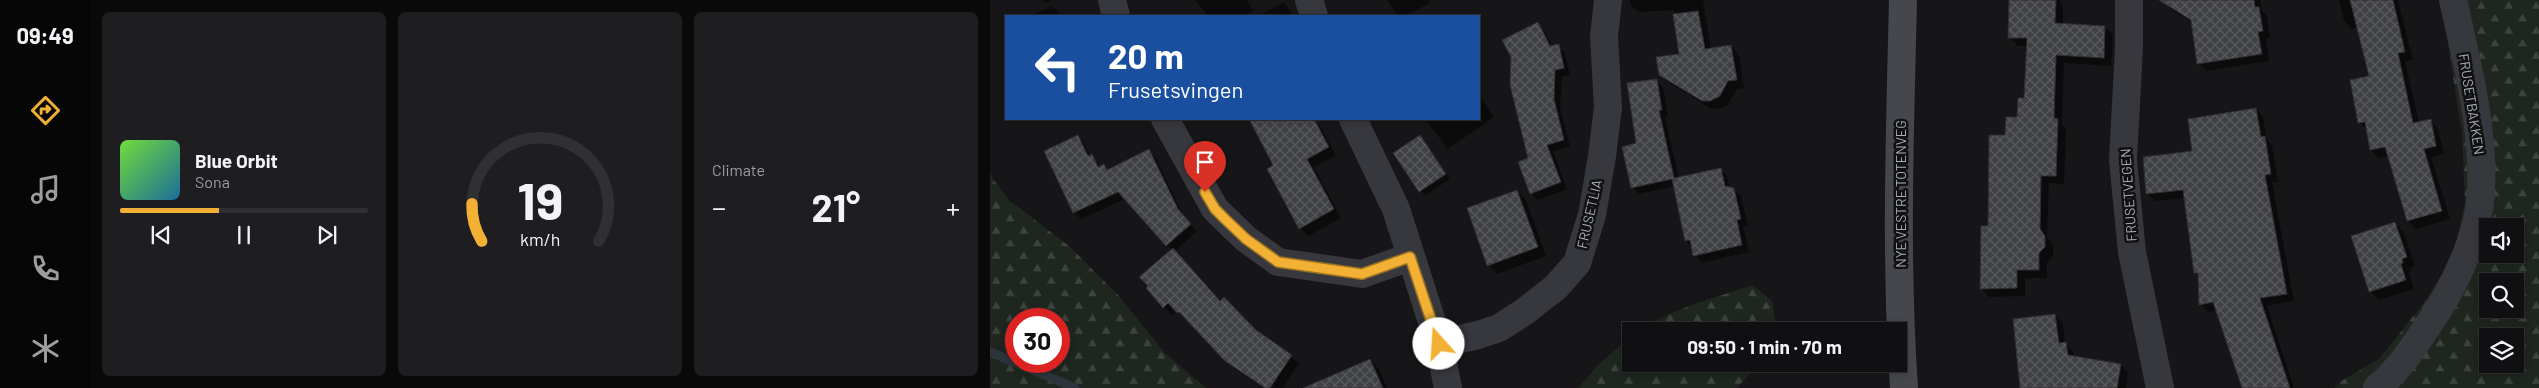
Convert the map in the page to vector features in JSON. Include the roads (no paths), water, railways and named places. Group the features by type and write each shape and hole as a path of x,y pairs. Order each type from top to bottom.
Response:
{"main road":[{"name":"NYE VESTRE TOTENVEG","path":"1903,0 1898,215 1900,332 1904,388"}],"street":[{"path":"1112,0 1116,15"},
{"path":"1309,0 1314,15"},
{"name":"FRUSETLIA","path":"1439,344 1499,328 1524,312 1556,287 1577,262 1592,214 1608,107 1604,36 1608,0"},
{"name":"FRUSETVEGEN","path":"2129,0 2130,47 2123,160 2132,252 2160,388"},
{"name":"FRUSETBAKKEN","path":"2377,388 2413,348 2457,278 2473,229 2481,193 2481,142 2453,0"},
{"path":"1166,120 1215,209 1246,239 1278,262 1362,274 1410,257"},
{"path":"1353,120 1396,210 1439,344 1448,388"}],"waterway":[{"path":"990,352 1075,388"}]}
